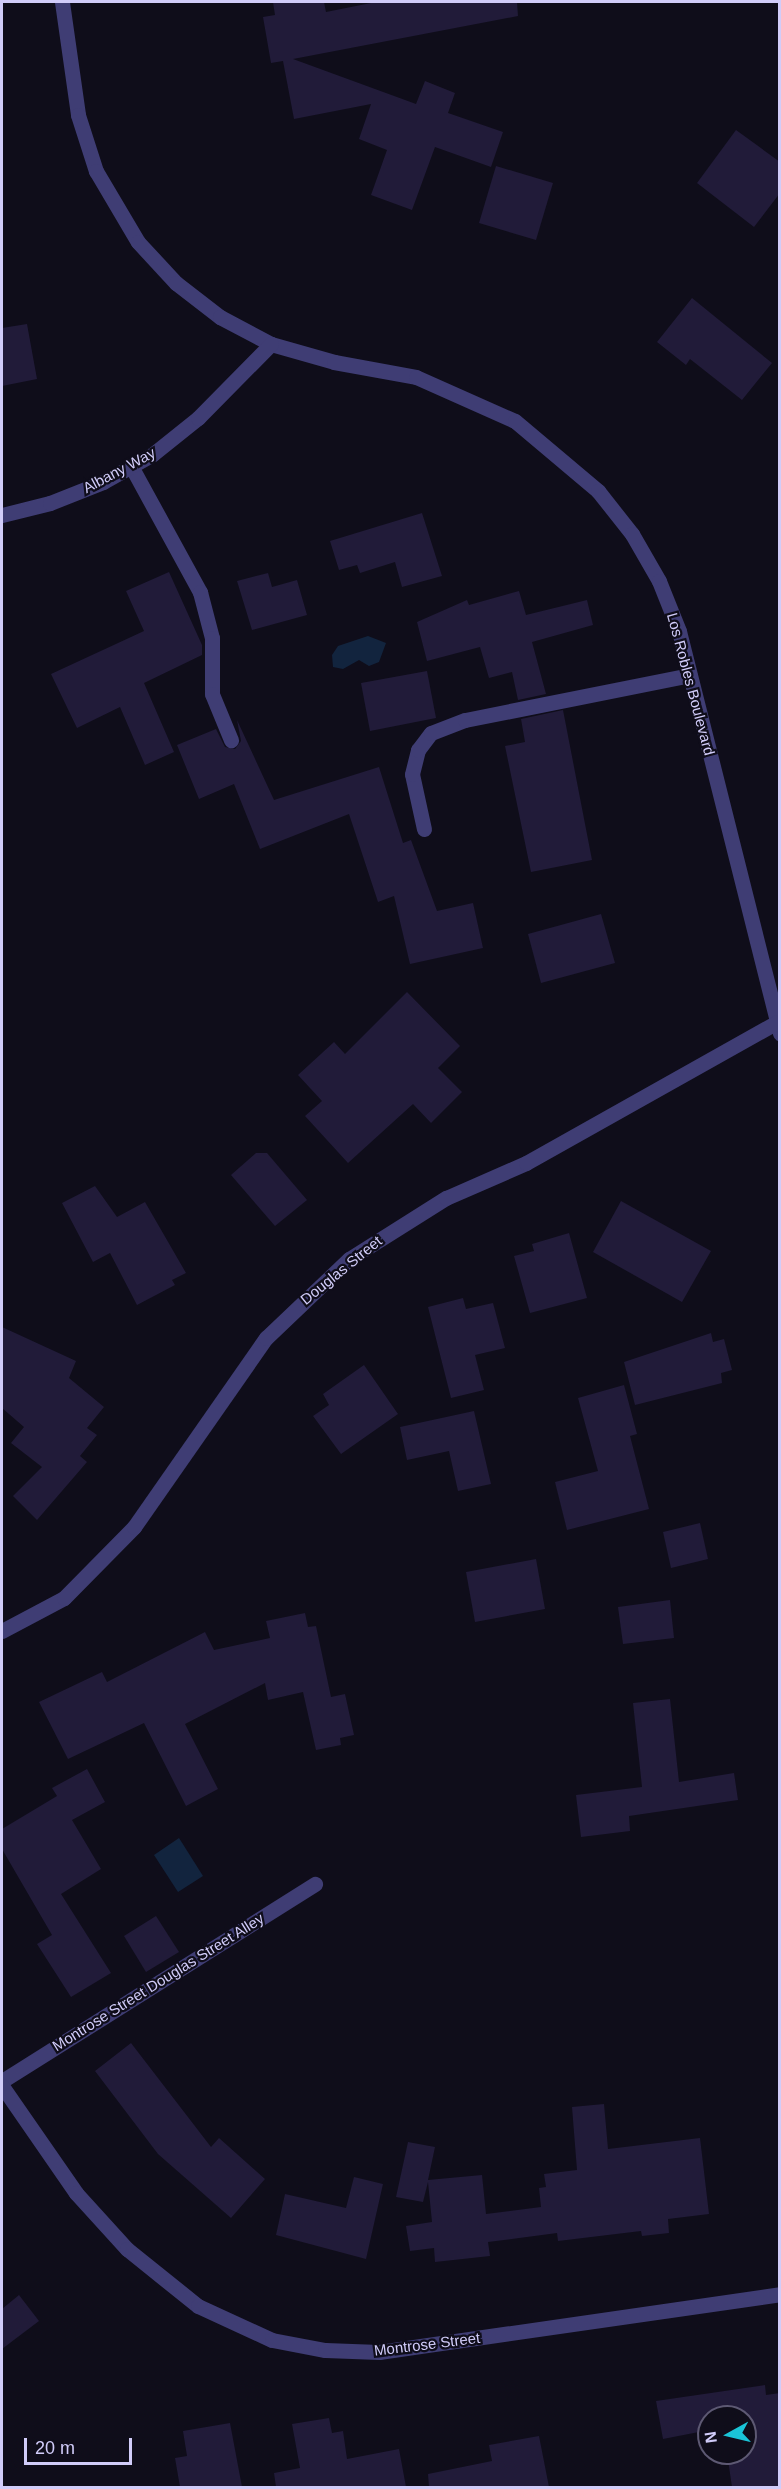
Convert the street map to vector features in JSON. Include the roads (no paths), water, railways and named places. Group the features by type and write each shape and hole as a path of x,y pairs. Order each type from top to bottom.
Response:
{"street":[{"name":"Los Robles Boulevard","path":"62,2 78,115 108,196 138,242 176,283 220,317 272,344 334,362 416,377 467,396 515,421 559,453 598,491 632,534 659,581 690,675 778,1028"},
{"name":"Albany Way","path":"2,515 50,503 131,466 198,418 272,344"},
{"path":"131,466 200,592 212,638 212,694 231,740"},
{"path":"424,829 412,774 418,750 431,733 465,720 690,675"},
{"name":"Douglas Street","path":"2,1631 64,1598 126,1536 178,1471 266,1338 348,1259 446,1198 526,1163 778,1028"},
{"name":"Montrose Street Douglas Street Alley","path":"2,2081 315,1884"},
{"name":"Montrose Street","path":"2,2086 76,2193 128,2249 198,2306 272,2340 325,2350 379,2352 780,2294"}],"water":[{"path":"368,636 386,643 379,662 369,666 359,660 343,669 333,667 332,655 338,646"},
{"path":"179,1838 203,1876 178,1892 154,1855"}]}
